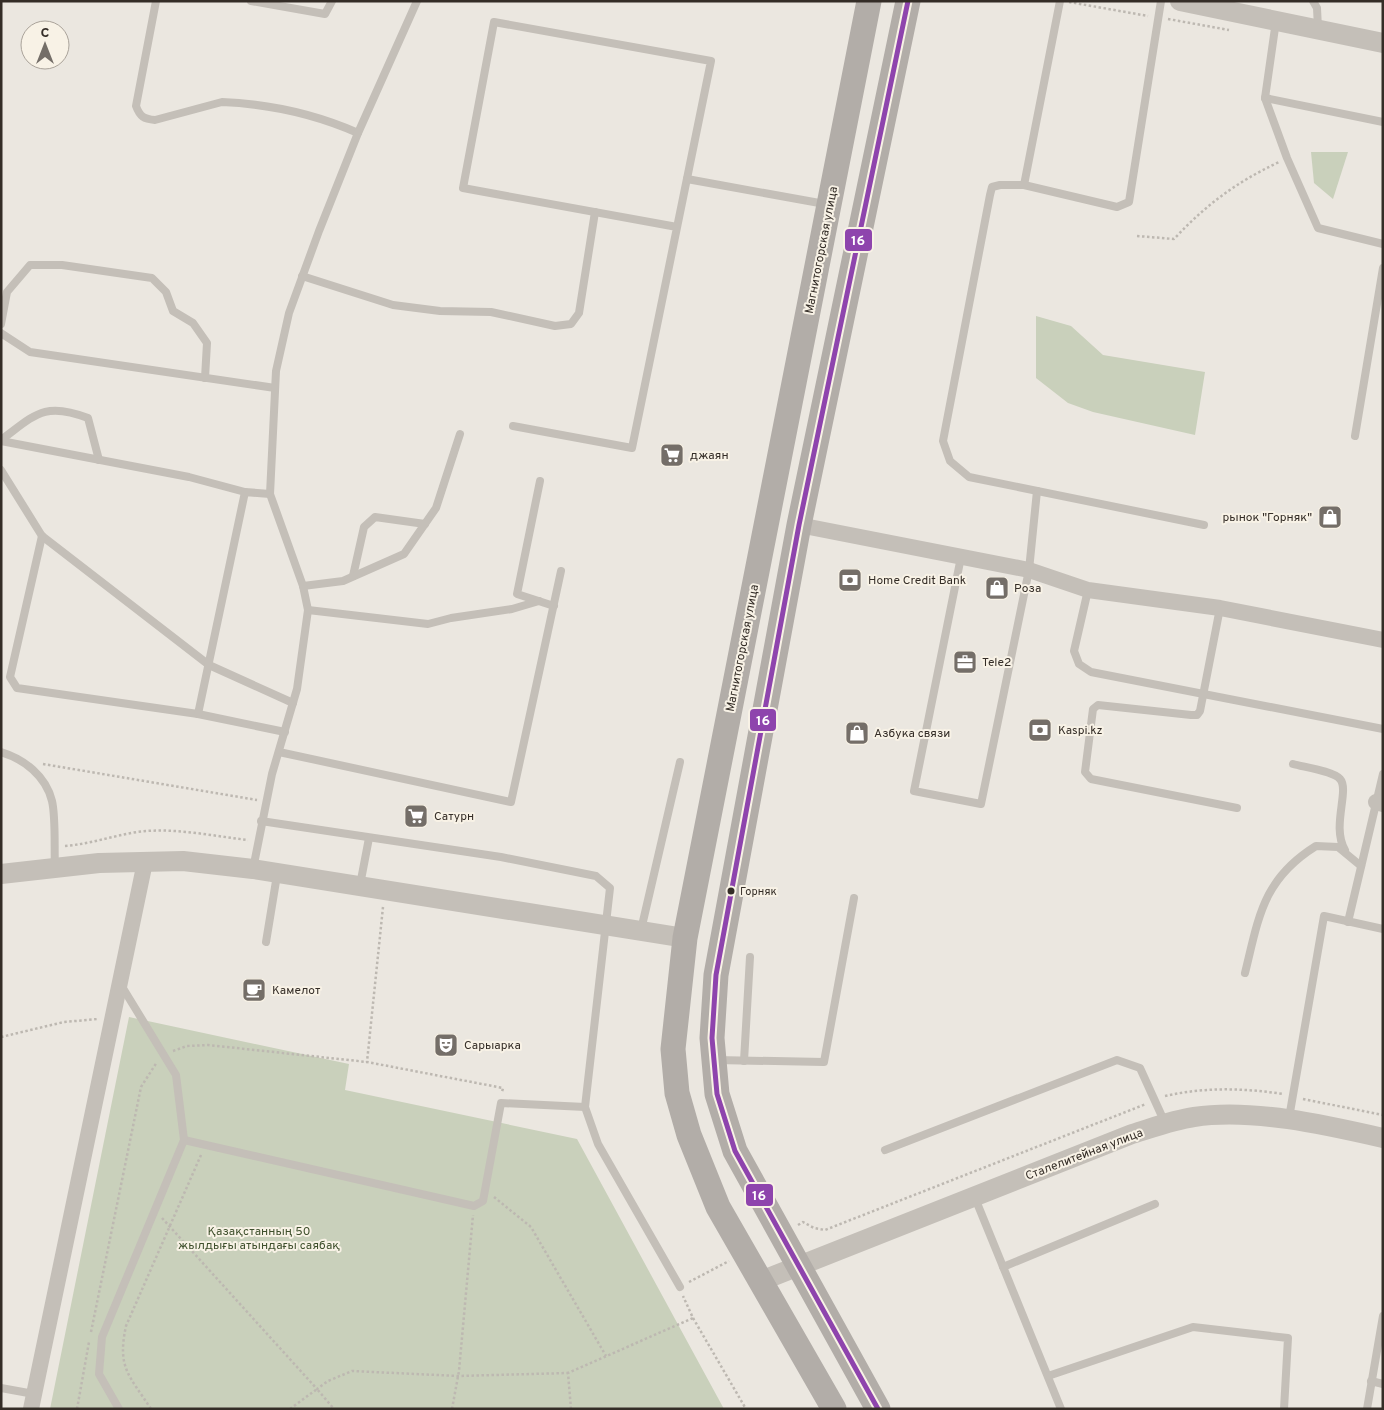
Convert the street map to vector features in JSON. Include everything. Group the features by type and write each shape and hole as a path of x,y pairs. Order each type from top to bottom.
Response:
{"main road":[{"name":"Магнитогорская улица","path":"834,1409 718,1207 689,1135 677,1093 672,1049 685,938 869,1"},
{"path":"878,1409 735,1151 717,1094 712,1038 716,975 799,525 908,1"}],"street":[{"path":"1180,1 1383,43"},
{"path":"799,525 1030,570 1088,590 1220,608 1383,640"},
{"path":"1,874 55,868 183,860 253,869 685,938"},
{"path":"32,1401 145,862"},
{"name":"Сталелитейная улица","path":"799,1266 976,1198 1132,1134 1194,1117 1241,1115 1334,1126 1383,1138"},
{"path":"761,1281 799,1266"}],"lane":[{"path":"156,1 136,106 138,114 145,119 155,120 222,102 232,102 283,109 333,122 358,133"},
{"path":"251,1 325,14 332,1"},
{"path":"253,869 266,801 297,689 308,610 303,586 270,494 275,388 289,313 358,133 417,1"},
{"path":"1024,185 1060,1"},
{"path":"1161,1 1130,202 1117,207 1024,185 992,187 943,441 950,461 969,477 1204,525"},
{"path":"1317,3 1318,30"},
{"path":"1276,21 1265,98 1287,158 1318,228 1383,244"},
{"path":"513,426 632,448 711,61 494,22 464,188 677,227"},
{"path":"1265,98 1383,122"},
{"path":"687,180 830,204"},
{"path":"302,276 393,305 440,311 490,312 555,326 571,324 579,313 595,212"},
{"path":"1,324 7,292 30,265 62,265 152,278 166,292 173,311 193,323 208,343 205,378"},
{"path":"1355,436 1383,268"},
{"path":"1,333 30,352 275,388"},
{"path":"1,440 39,412 58,410 73,412 88,418 100,460"},
{"path":"303,586 342,581 404,554 436,508 460,434"},
{"path":"1,440 189,477 245,492 270,494"},
{"path":"1,470 42,536 209,665 293,703"},
{"path":"540,481 517,594 554,606"},
{"path":"961,557 914,791 982,804 1030,570 1037,491"},
{"path":"198,714 245,492"},
{"path":"353,576 364,527 375,517 425,524"},
{"path":"42,536 10,677 17,688 198,714 285,732"},
{"path":"279,752 511,802 561,572"},
{"path":"1088,590 1074,650 1079,664 1091,672 1383,729"},
{"path":"308,610 428,624 451,618 512,609 539,601"},
{"path":"1220,608 1204,695 1200,711 1197,715 1098,704 1093,709 1085,772 1091,779 1237,808"},
{"path":"1,752 24,761 38,776 52,801 55,868"},
{"path":"641,932 680,762"},
{"path":"1292,764 1333,775 1341,780 1344,788 1338,832 1339,841 1346,852 1361,866"},
{"path":"1348,922 1361,866 1379,803 1383,774"},
{"path":"262,821 501,857 596,876 610,888 585,1107 598,1144 680,1287"},
{"path":"360,886 369,838"},
{"path":"1245,972 1260,912 1281,873 1316,846 1330,845 1346,852"},
{"path":"266,942 278,873"},
{"path":"714,1060 824,1062 854,898"},
{"path":"1289,1121 1324,916 1383,929"},
{"path":"744,1061 750,957"},
{"path":"119,1409 99,1374 102,1337 184,1140 176,1075 120,983"},
{"path":"885,1150 1117,1060 1140,1068 1166,1124"},
{"path":"184,1140 474,1206 483,1201 501,1103 585,1107"},
{"path":"976,1198 1062,1409"},
{"path":"1004,1267 1156,1204"},
{"path":"1367,1409 1383,1316"},
{"path":"1048,1376 1193,1327 1288,1338 1284,1409"},
{"path":"1371,1381 1383,1384"},
{"path":"1,1388 32,1401"}],"path":[{"path":"1067,1 1234,31"},
{"path":"1137,236 1174,239 1202,209 1223,194 1287,158"},
{"path":"24,761 266,801"},
{"path":"54,847 89,844 137,832 163,831 258,841"},
{"path":"367,1062 385,890"},
{"path":"1,1037 64,1022 112,1019"},
{"path":"77,1409 141,1087 163,1054 187,1046 208,1044 367,1062 503,1088 501,1103"},
{"path":"151,1409 123,1365 122,1345 126,1326 206,1145"},
{"path":"484,1191 507,1206 531,1227 606,1356"},
{"path":"452,1409 458,1376 474,1206"},
{"path":"155,1210 334,1409"},
{"path":"797,1225 803,1222 814,1228 825,1230 835,1226"},
{"path":"680,1287 693,1318 746,1409"},
{"path":"290,1409 328,1381 352,1371 458,1376 568,1373 693,1318"},
{"path":"568,1373 571,1409"}],"green space":[{"path":"1311,152 1348,152 1333,199 1314,183"},
{"path":"1036,316 1071,326 1103,355 1205,372 1195,435 1093,412 1068,403 1036,378"},
{"name":"Қазақстанның 50 жылдығы атындағы саябақ","path":"129,1017 349,1064 345,1090 577,1139 724,1409 50,1409"}],"transit line":[{"name":"16","path":"878,1409 735,1151 717,1094 712,1038 716,975 799,525 908,1"}],"place":[{"name":"джаян","path":"672,455"},
{"name":"рынок \"Горняк\"","path":"1330,517"},
{"name":"Home Credit Bank","path":"850,580"},
{"name":"Роза","path":"997,588"},
{"name":"Tele2","path":"965,662"},
{"name":"Kaspi.kz","path":"1040,730"},
{"name":"Азбука связи","path":"857,733"},
{"name":"Сатурн","path":"416,816"},
{"name":"Горняк","path":"731,891"},
{"name":"Камелот","path":"254,990"},
{"name":"Сарыарка","path":"446,1045"}]}
